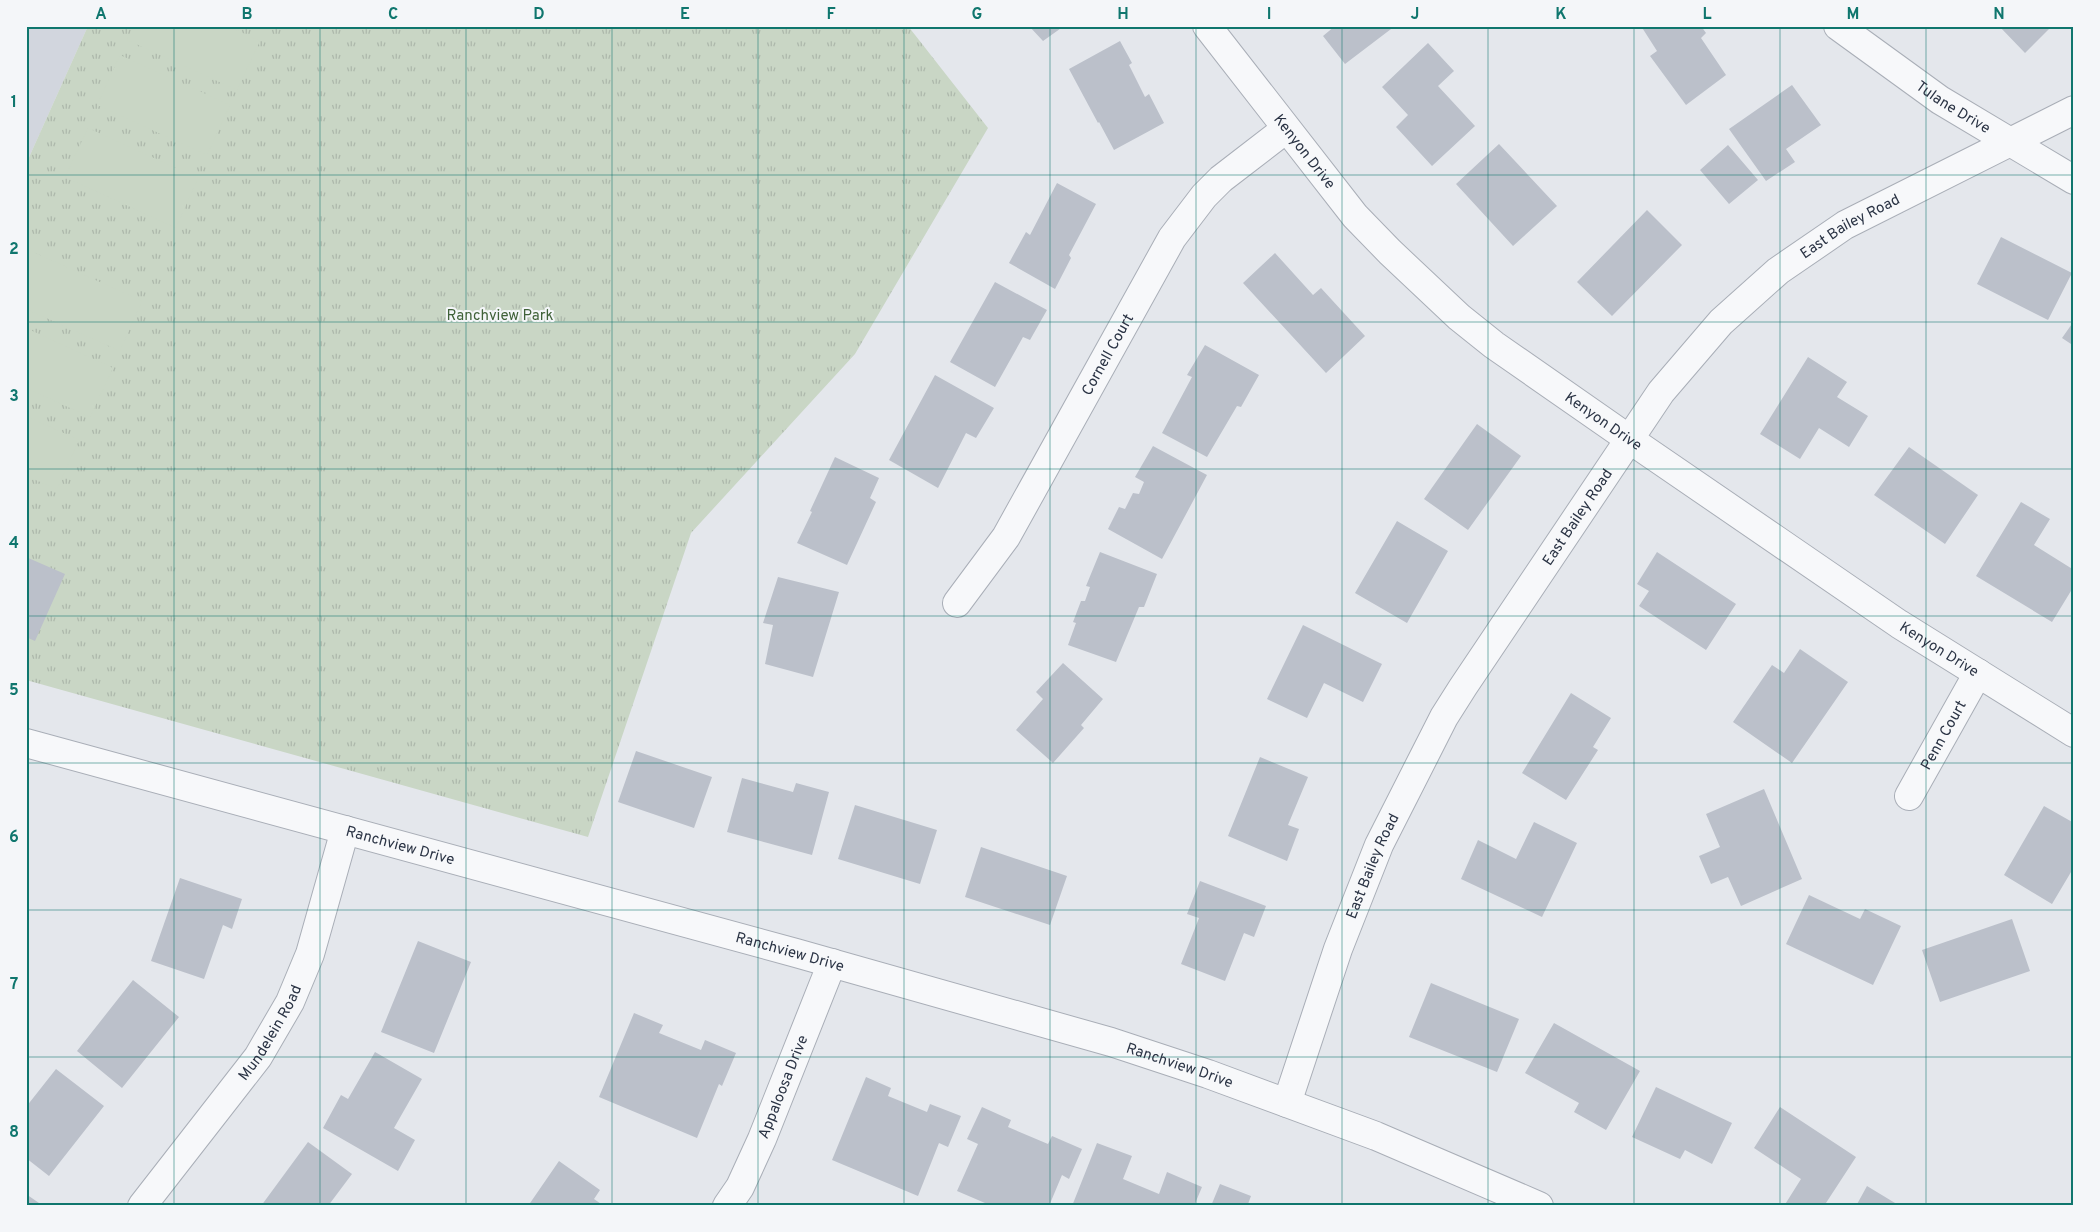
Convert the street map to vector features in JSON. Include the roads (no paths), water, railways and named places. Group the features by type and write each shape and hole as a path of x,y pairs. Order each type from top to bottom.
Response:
{"street":[{"name":"Kenyon Drive","path":"1207,26 1356,216 1390,252 1459,317 1494,345 1899,624 2074,733"},
{"name":"Tulane Drive","path":"1838,26 1940,100 2074,180"},
{"name":"East Bailey Road","path":"1287,1103 1338,950 1379,845 1444,717 1661,392 1721,322 1778,271 1845,225 2074,110"},
{"name":"Cornell Court","path":"957,602 1006,537 1172,238 1204,196 1221,179 1286,129"},
{"name":"Penn Court","path":"1908,796 1978,673"},
{"name":"Ranchview Drive","path":"26,743 832,963 1111,1042 1208,1074 1385,1140 1539,1206"},
{"name":"Mundelein Road","path":"142,1206 258,1057 290,1002 310,954 345,830"},
{"name":"Appaloosa Drive","path":"727,1206 740,1187 762,1139 832,963"}],"park label":[{"name":"Ranchview Park","path":"500,315"}]}
